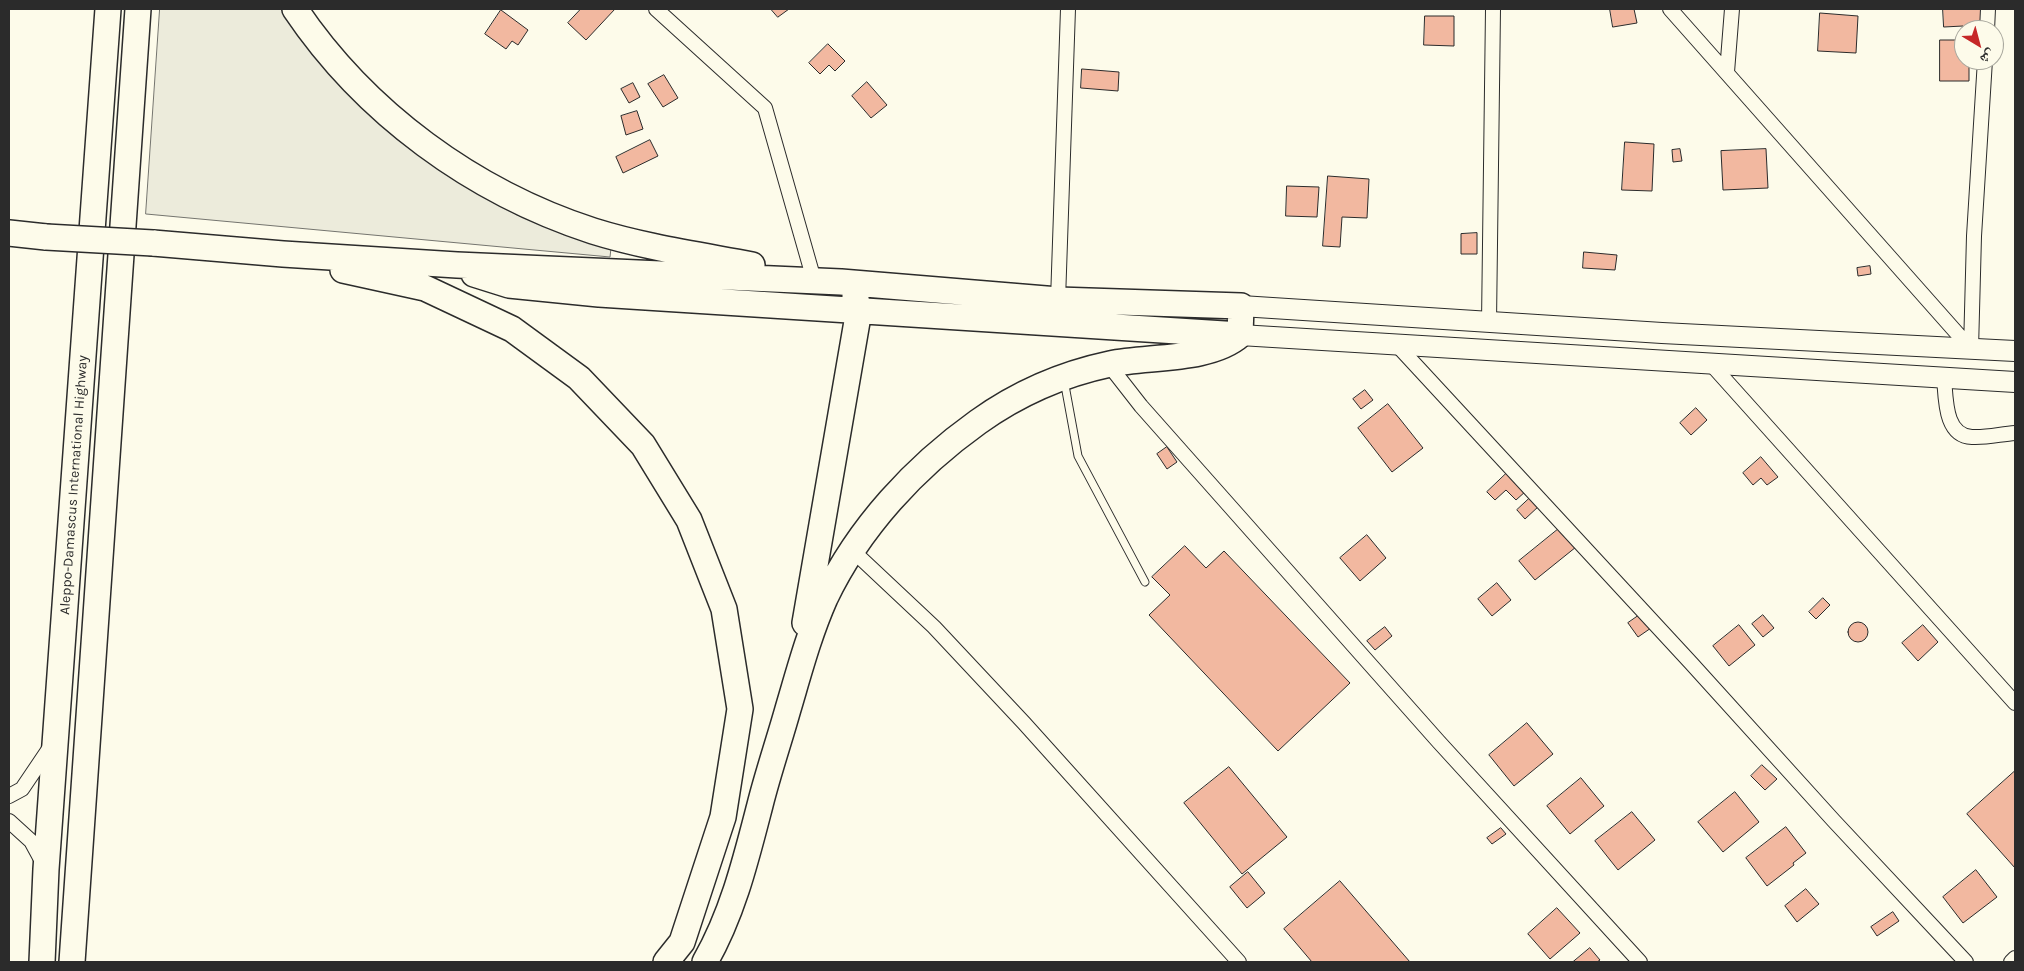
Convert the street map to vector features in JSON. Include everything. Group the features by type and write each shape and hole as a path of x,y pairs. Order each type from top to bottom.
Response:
{"highway":[{"name":"Aleppo-Damascus International Highway","path":"42,962 46,869 108,9"},
{"path":"73,961 138,9"},
{"path":"295,9 333,59 396,122 431,149 491,187 541,212 594,231 648,245 777,269 808,280"},
{"path":"9,233 457,265 808,280 1058,300 1241,306 1240,335 1231,343 1222,347 1203,352 1109,365 1041,386 998,409 954,441 909,481 870,526 852,550 814,624 760,803 746,864 720,936 705,962"},
{"path":"283,254 425,288 512,329 579,378 643,445 689,520 724,609 740,709 723,817 682,942 666,962"},
{"path":"457,265 482,278 509,285 599,294 1240,335"},
{"path":"793,694 859,310 854,293 850,287 841,282"}],"main road":[{"path":"1241,306 1489,322 2015,351"},
{"path":"1240,335 1396,346 2015,382"}],"street":[{"path":"656,9 764,108 808,280"},
{"path":"1058,300 1068,9"},
{"path":"1489,322 1493,9"},
{"path":"1670,9 1971,349"},
{"path":"1727,72 1732,9"},
{"path":"1971,349 1974,236 1984,70"},
{"path":"1396,346 1678,648 1834,821 1966,962"},
{"path":"1711,364 2015,703"},
{"path":"1109,365 1141,406 1400,698 1640,962"},
{"path":"1944,378 1949,419 1960,433 1971,438 2015,433"},
{"path":"852,550 934,626 1239,962"},
{"path":"9,796 22,789 56,739"},
{"path":"9,821 31,841 46,869"},
{"path":"2011,962 2015,958"}],"lane":[{"path":"1063,378 1078,456 1145,582"}],"shaded area":[{"path":"160,9 281,9 301,40 366,111 437,165 517,215 611,248 610,257 146,214"}],"building":[{"path":"581,9 615,9 586,40 568,23"},
{"path":"771,9 789,9 778,17"},
{"path":"1610,9 1634,9 1637,23 1613,27"},
{"path":"1943,9 1981,9 1982,20 1954,20 1954,26 1944,27"},
{"path":"501,10 528,30 518,45 512,41 506,49 485,34"},
{"path":"1820,13 1858,16 1856,53 1818,51"},
{"path":"1425,16 1454,16 1454,46 1424,45"},
{"path":"1940,40 1954,40 1954,70 1969,70 1969,81 1940,81"},
{"path":"828,44 845,61 835,71 829,65 820,74 809,63"},
{"path":"1082,69 1119,72 1118,91 1081,88"},
{"path":"664,75 678,98 663,107 648,84"},
{"path":"867,82 887,105 871,118 852,96"},
{"path":"633,83 640,97 629,103 621,89"},
{"path":"637,111 643,129 626,135 621,116"},
{"path":"650,140 658,156 623,173 616,157"},
{"path":"1625,142 1654,144 1652,191 1622,190"},
{"path":"1680,149 1682,161 1673,162 1672,150"},
{"path":"1766,149 1768,188 1723,190 1721,151"},
{"path":"1328,176 1369,179 1367,218 1342,217 1340,247 1323,246"},
{"path":"1287,186 1319,187 1317,217 1286,216"},
{"path":"1477,233 1477,254 1461,254 1461,234"},
{"path":"1584,252 1617,255 1615,270 1583,268"},
{"path":"1870,266 1871,274 1858,276 1857,268"},
{"path":"1365,390 1373,400 1361,409 1353,399"},
{"path":"1388,404 1423,448 1392,472 1358,428"},
{"path":"1696,408 1707,420 1691,435 1680,423"},
{"path":"1167,447 1177,462 1167,469 1157,454"},
{"path":"1761,457 1778,477 1767,485 1761,478 1753,485 1743,473"},
{"path":"1508,472 1526,491 1516,500 1506,490 1495,500 1487,492"},
{"path":"1531,497 1539,506 1525,519 1517,510"},
{"path":"1561,527 1576,547 1535,580 1519,561"},
{"path":"1367,535 1386,558 1360,581 1340,558"},
{"path":"1185,546 1206,568 1224,551 1350,683 1278,751 1149,615 1170,595 1152,577"},
{"path":"1497,583 1511,600 1492,616 1478,599"},
{"path":"1823,598 1830,605 1816,619 1809,612"},
{"path":"1641,614 1651,628 1638,637 1628,623"},
{"path":"1763,615 1774,628 1763,637 1752,624"},
{"path":"1858,622 1865,625 1868,632 1865,639 1858,642 1851,639 1848,632 1851,625"},
{"path":"1739,625 1755,645 1729,666 1713,646"},
{"path":"1923,625 1938,642 1918,661 1902,643"},
{"path":"1385,627 1392,636 1375,650 1367,641"},
{"path":"1527,723 1553,754 1514,786 1489,755"},
{"path":"1762,765 1777,779 1765,790 1751,776"},
{"path":"1229,767 1287,837 1242,874 1184,803"},
{"path":"2015,771 2015,868 1967,814"},
{"path":"1581,778 1604,806 1570,834 1547,806"},
{"path":"1735,792 1759,822 1723,852 1698,822"},
{"path":"1632,812 1655,840 1618,870 1595,841"},
{"path":"1786,827 1806,853 1767,886 1746,858"},
{"path":"1501,828 1506,834 1492,844 1487,838"},
{"path":"1976,870 1997,897 1963,923 1943,897"},
{"path":"1248,872 1265,893 1247,908 1230,887"},
{"path":"1340,881 1410,962 1312,962 1284,929"},
{"path":"1806,889 1819,904 1797,922 1785,906"},
{"path":"1557,908 1580,933 1550,959 1528,934"},
{"path":"1893,912 1899,921 1877,936 1871,927"},
{"path":"1590,948 1600,960 1597,962 1573,962"}]}
